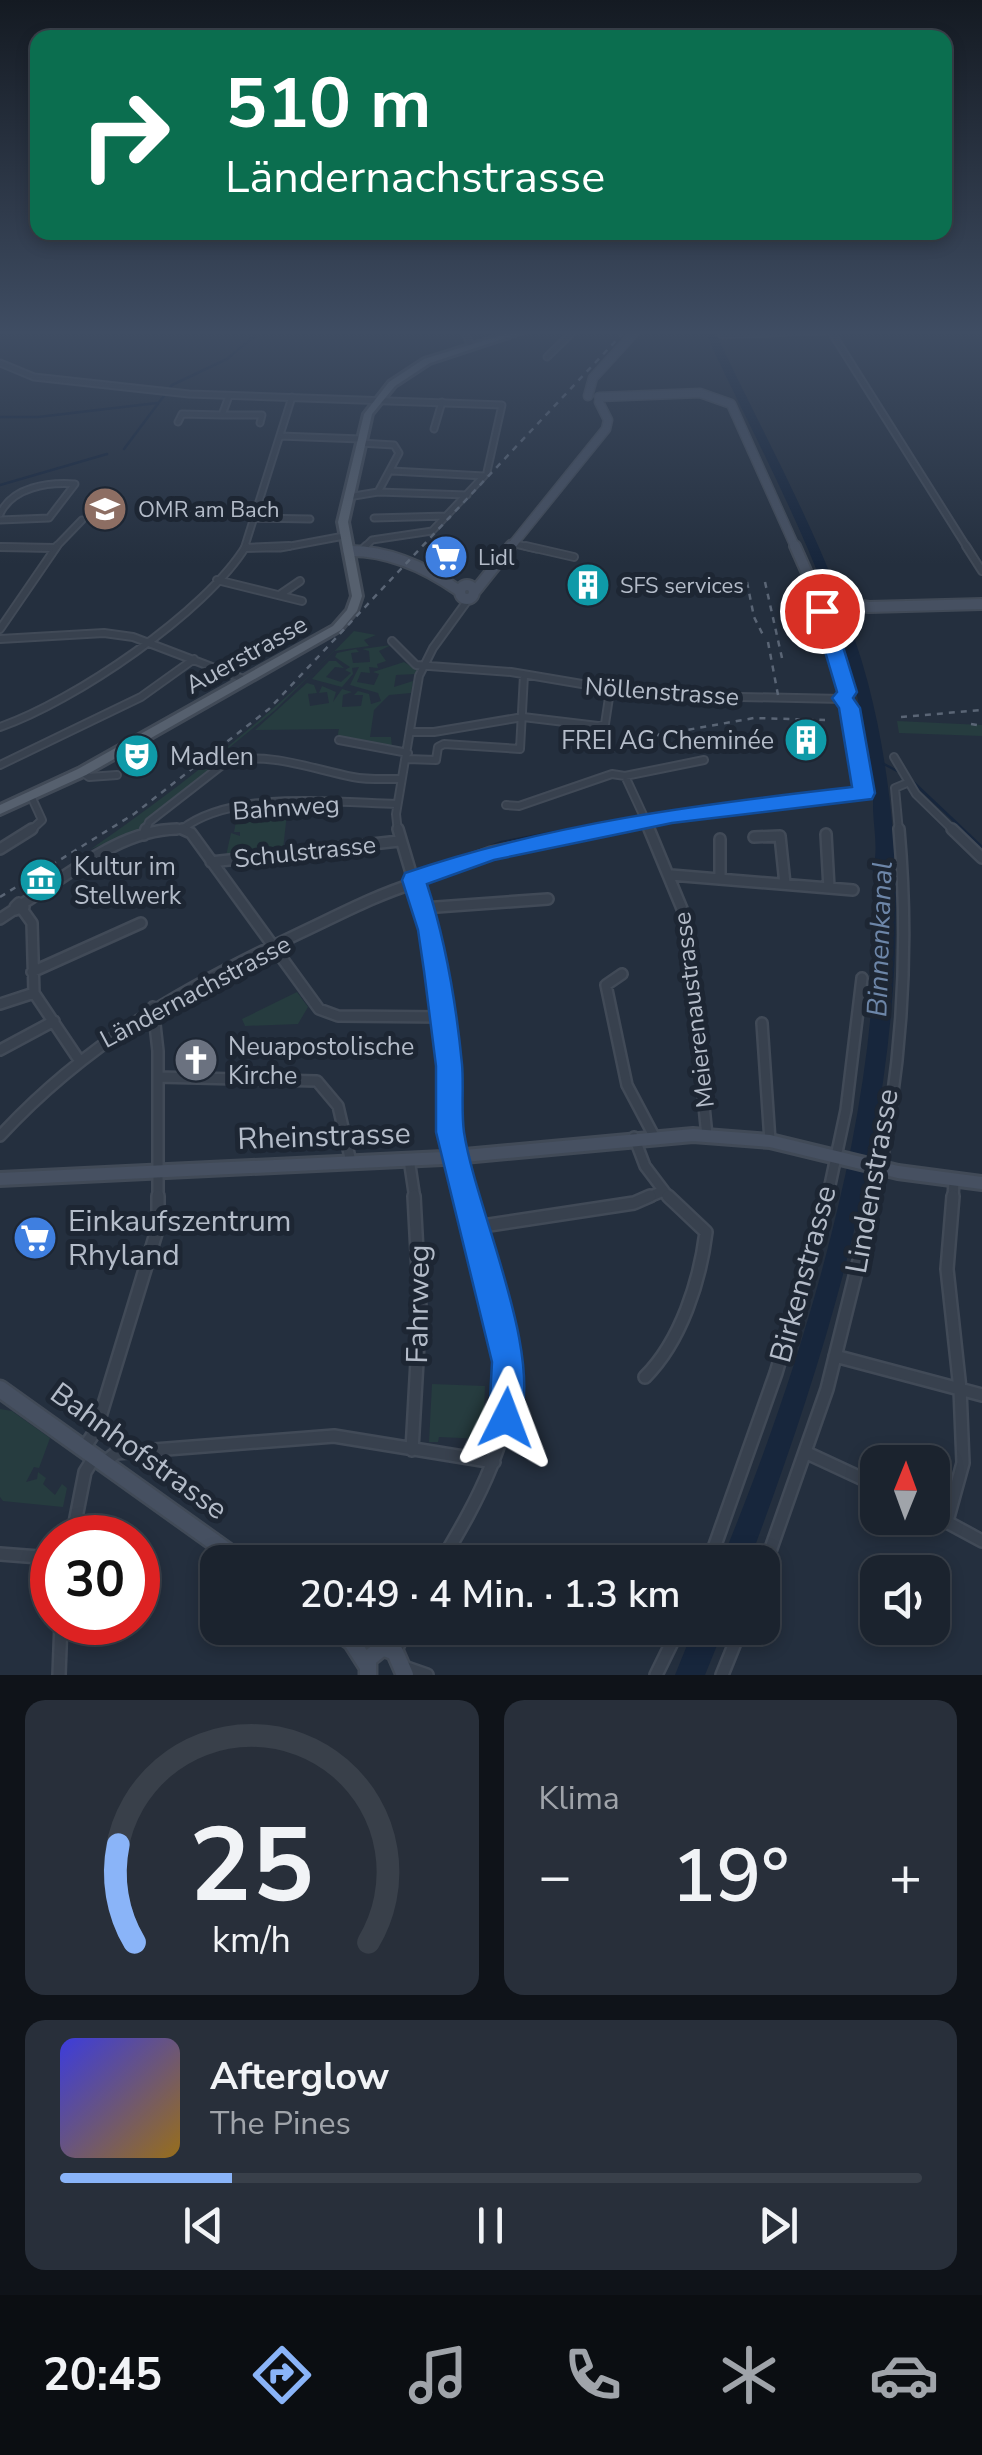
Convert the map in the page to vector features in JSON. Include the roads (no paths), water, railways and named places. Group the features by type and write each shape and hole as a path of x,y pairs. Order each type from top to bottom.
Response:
{"main road":[{"name":"Auerstrasse","path":"0,810 82,772 323,638 346,619 355,603 357,587 344,536 348,498 364,422 373,408"}],"street":[{"path":"222,414 224,408"},
{"path":"0,727 68,698 146,641 217,580 245,548 289,408"},
{"path":"434,429 440,408"},
{"path":"362,550 372,540 430,532 447,516 486,474 501,408"},
{"path":"451,1545 494,1462 509,1398 508,1362 447,1112 449,1066 434,951 399,841 396,804 423,667 465,590 511,543 606,429 608,420 601,408"},
{"path":"732,408 822,603 847,692 842,698"},
{"path":"880,408 982,571"},
{"path":"178,422 182,414 222,414 262,415 260,423"},
{"path":"280,436 398,447 392,471 378,492"},
{"path":"392,471 486,474"},
{"path":"62,481 75,484 49,518 0,517 10,497 62,481"},
{"path":"348,498 378,492 466,494"},
{"path":"374,518 447,516"},
{"path":"254,518 310,519"},
{"path":"0,628 56,548 82,520"},
{"path":"245,548 284,547 344,536"},
{"path":"511,543 574,556"},
{"path":"0,556 4,547 56,548"},
{"path":"348,550 401,560 465,590"},
{"path":"217,580 302,601"},
{"path":"281,594 300,581"},
{"path":"822,603 982,604"},
{"path":"0,639 104,633 146,641 246,680"},
{"path":"392,641 411,664 423,667"},
{"path":"0,765 141,697 194,659"},
{"name":"Nöllenstrasse","path":"423,667 524,675 610,692 677,697 842,698"},
{"path":"338,740 365,743 378,752 436,760 438,747 444,744 520,749 524,675"},
{"path":"410,732 434,732 523,716 598,726 604,724 610,692"},
{"name":"Ländernachstrasse","path":"0,1136 45,1085 77,1057 153,1007 386,892 491,852 644,816 864,791 850,708 842,698"},
{"path":"0,919 111,850 144,835 149,822 230,760 271,759 356,778 401,779"},
{"path":"506,805 519,806 612,774 625,776 704,760"},
{"path":"895,761 907,783 982,858"},
{"path":"82,772 89,777 117,775"},
{"name":"Meierenaustrasse","path":"625,776 671,875 685,916 707,1136"},
{"name":"Lindenstrasse","path":"773,1545 807,1453 835,1356 878,1167 905,934 903,838 895,788 907,783"},
{"path":"0,849 20,840 42,820 32,796"},
{"name":"Bahnweg","path":"144,835 182,829 196,818 253,805 396,804"},
{"path":"182,829 212,862 307,997 324,1012 356,1017 442,1016"},
{"path":"826,834 829,888"},
{"path":"754,837 780,836 785,884"},
{"path":"720,839 720,879"},
{"name":"Schulstrasse","path":"212,862 399,841"},
{"path":"671,875 853,890"},
{"path":"423,908 548,899"},
{"path":"20,907 32,923 34,993 77,1057"},
{"path":"32,972 140,923"},
{"path":"622,974 608,980 610,1002 627,1085 654,1136"},
{"name":"Birkenstrasse","path":"716,1545 811,1262 830,1190 851,1079 862,978"},
{"path":"0,1004 34,993"},
{"path":"77,1515 85,1472 95,1456 96,1430 156,1240 160,1201 153,1007"},
{"path":"0,1050 54,1021"},
{"path":"762,1023 770,1142"},
{"path":"158,1078 317,1081 337,1104 351,1162"},
{"name":"Rheinstrasse","path":"0,1179 457,1157 654,1136 707,1136 770,1142 878,1167 982,1183"},
{"path":"634,1138 641,1165 661,1192 706,1232 706,1253 674,1332 652,1372 645,1377"},
{"name":"Fahrweg","path":"408,1159 420,1228 412,1450"},
{"path":"950,1507 963,1463 960,1389 946,1269 954,1180"},
{"path":"476,1227 634,1203 661,1192"},
{"path":"835,1356 982,1396"},
{"name":"Bahnhofstrasse","path":"0,1389 218,1545"},
{"path":"95,1456 303,1437 358,1439 494,1462"},
{"path":"807,1453 860,1478"},
{"path":"950,1523 982,1541"},
{"path":"0,1554 30,1556"},
{"path":"54,1674 58,1645"},
{"path":"357,1645 386,1661 427,1675"},
{"path":"656,1675 671,1645"},
{"path":"722,1675 734,1645"}],"water":[{"name":"Binnenkanal","path":"742,408 752,408 778,460 838,592 854,637 868,683 889,793 896,905 891,1018 875,1130 852,1241 787,1458 755,1545 728,1545 810,1313 854,1133 868,1043 874,956 873,790 853,678 807,546"},
{"path":"687,1645 717,1645 705,1675 675,1675"}],"waterway":[{"path":"0,417 113,408"},
{"path":"124,449 155,408"},
{"path":"0,485 107,454"},
{"path":"884,764 899,772"},
{"path":"910,779 982,847"},
{"path":"647,815 853,788 870,780"},
{"path":"446,862 502,842 639,816"}],"railway":[{"path":"0,897 134,814 269,709 552,408"},
{"path":"747,582 754,617 763,635"},
{"path":"765,582 782,658"},
{"path":"798,583 806,618"},
{"path":"768,642 778,695"},
{"path":"901,717 982,710"},
{"path":"839,714 856,715"},
{"path":"656,735 754,718 825,720"},
{"path":"971,724 982,726"},
{"path":"656,735 666,732"},
{"path":"609,752 656,735"}],"place":[{"name":"OMR am Bach","path":"105,509"},
{"name":"Lidl","path":"446,557"},
{"name":"SFS services","path":"588,585"},
{"name":"FREI AG Cheminée","path":"806,740"},
{"name":"Madlen","path":"137,756"},
{"name":"Kultur im Stellwerk","path":"41,880"},
{"name":"Neuapostolische Kirche","path":"196,1060"},
{"name":"Einkaufszentrum Rhyland","path":"35,1238"}]}
